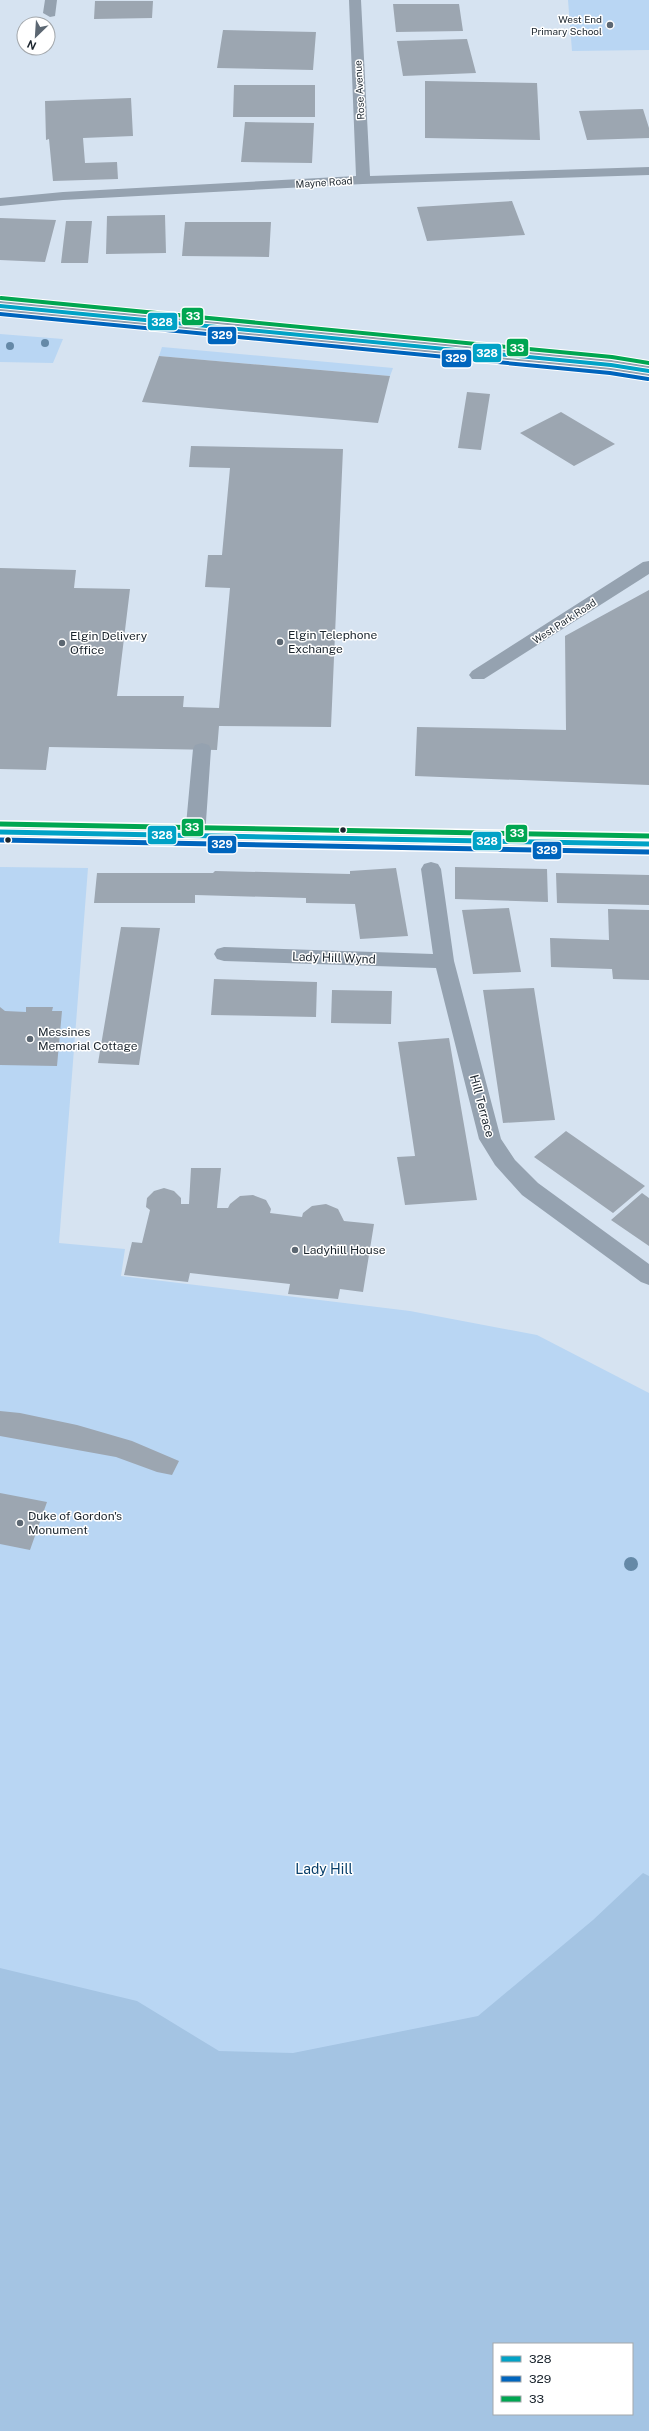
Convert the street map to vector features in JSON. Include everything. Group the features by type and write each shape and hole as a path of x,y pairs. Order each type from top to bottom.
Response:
{"highway":[{"path":"0,832 649,844"}],"street":[{"name":"Rose Avenue","path":"355,0 364,180"},
{"name":"Mayne Road","path":"0,202 63,196 244,188 364,180 649,171"},
{"path":"0,306 611,365 649,371"},
{"name":"West Park Road","path":"478,675 649,566"},
{"path":"195,836 202,749"},
{"name":"Hill Terrace","path":"431,869 444,961 490,1139 495,1150 514,1174 530,1189 649,1276"},
{"name":"Lady Hill Wynd","path":"224,954 444,961"}],"green space":[{"path":"568,0 649,0 649,50 572,51"},
{"path":"0,334 63,339 53,363 0,362"},
{"path":"162,347 393,368 390,376 159,356"},
{"name":"Lady Hill","path":"0,867 88,868 59,1243 125,1249 121,1276 410,1311 537,1335 649,1393 649,2431 14,2431 0,2424"}],"shaded area":[{"path":"643,1873 649,1876 649,2431 0,2431 0,1968 137,2001 219,2051 293,2053 478,2016 593,1920"}],"building":[{"path":"95,1 153,1 152,18 94,19"},
{"path":"393,4 459,4 463,31 396,32"},
{"path":"223,30 316,32 313,70 217,68"},
{"path":"467,39 476,73 403,76 397,41"},
{"path":"425,81 537,83 540,140 425,138"},
{"path":"234,85 315,85 315,117 233,117"},
{"path":"131,98 133,136 83,138 85,163 117,162 118,179 53,181 49,139 46,140 45,101"},
{"path":"643,109 649,128 649,138 587,140 579,111"},
{"path":"245,122 314,123 312,163 241,162"},
{"path":"512,201 525,235 427,241 417,207"},
{"path":"165,215 166,253 106,254 107,216"},
{"path":"0,218 56,220 45,262 0,260"},
{"path":"66,221 92,221 88,263 61,263"},
{"path":"185,222 271,222 269,257 182,256"},
{"path":"159,356 390,376 378,423 142,402"},
{"path":"467,392 490,394 481,450 458,448"},
{"path":"561,412 615,444 574,466 520,433"},
{"name":"Elgin Telephone Exchange","path":"191,446 343,449 331,727 219,726 217,750 49,747 46,770 0,769 0,568 76,570 74,588 130,589 117,696 184,696 183,707 219,708 230,588 205,587 208,555 222,555 230,468 189,467"},
{"path":"649,590 649,785 415,776 417,727 566,730 565,636"},
{"path":"455,867 547,869 548,902 455,899"},
{"path":"396,868 408,936 360,939 355,904 306,903 306,898 195,895 195,903 94,903 97,873 213,873 215,871 350,874 350,871"},
{"path":"556,873 649,875 649,905 557,903"},
{"path":"509,908 521,972 473,974 462,910"},
{"path":"608,909 649,910 649,980 613,979 612,969 551,967 550,938 609,940"},
{"path":"121,927 160,928 139,1065 98,1063"},
{"path":"214,979 317,982 316,1017 211,1015"},
{"path":"534,988 555,1120 503,1123 483,990"},
{"path":"332,990 392,991 391,1024 331,1023"},
{"name":"Messines Memorial Cottage","path":"0,1007 5,1011 26,1012 26,1007 53,1007 52,1011 62,1011 57,1066 0,1065"},
{"path":"449,1038 477,1200 405,1205 397,1157 415,1156 398,1042"},
{"path":"566,1131 645,1186 613,1213 534,1157"},
{"path":"191,1168 221,1168 217,1208 228,1208 230,1204 240,1196 253,1195 266,1200 271,1209 270,1213 302,1217 303,1213 312,1206 326,1204 338,1209 344,1221 374,1224 363,1292 340,1289 338,1299 288,1294 290,1284 190,1273 188,1282 124,1275 132,1242 142,1243 150,1210 146,1207 147,1198 154,1191 164,1188 174,1191 181,1198 181,1204 189,1204"},
{"path":"642,1193 649,1198 649,1246 611,1220"},
{"path":"0,1411 20,1413 77,1425 132,1441 179,1461 172,1475 157,1472 116,1457 0,1436"},
{"name":"Duke of Gordon's Monument","path":"0,1493 47,1502 30,1550 0,1544"}],"transit line":[{"name":"33","path":"1,298 612,357 649,363"},
{"name":"328","path":"0,306 611,365 649,371"},
{"name":"329","path":"0,314 610,373 648,379"},
{"name":"33","path":"0,824 649,836"},
{"name":"328","path":"0,832 649,844"},
{"name":"329","path":"0,840 649,852"}],"place":[{"name":"West End Primary School","path":"610,25"},
{"name":"Elgin Telephone Exchange","path":"280,642"},
{"name":"Elgin Delivery Office","path":"62,643"},
{"name":"Messines Memorial Cottage","path":"30,1039"},
{"name":"Ladyhill House","path":"295,1250"},
{"name":"Duke of Gordon's Monument","path":"20,1523"}]}
